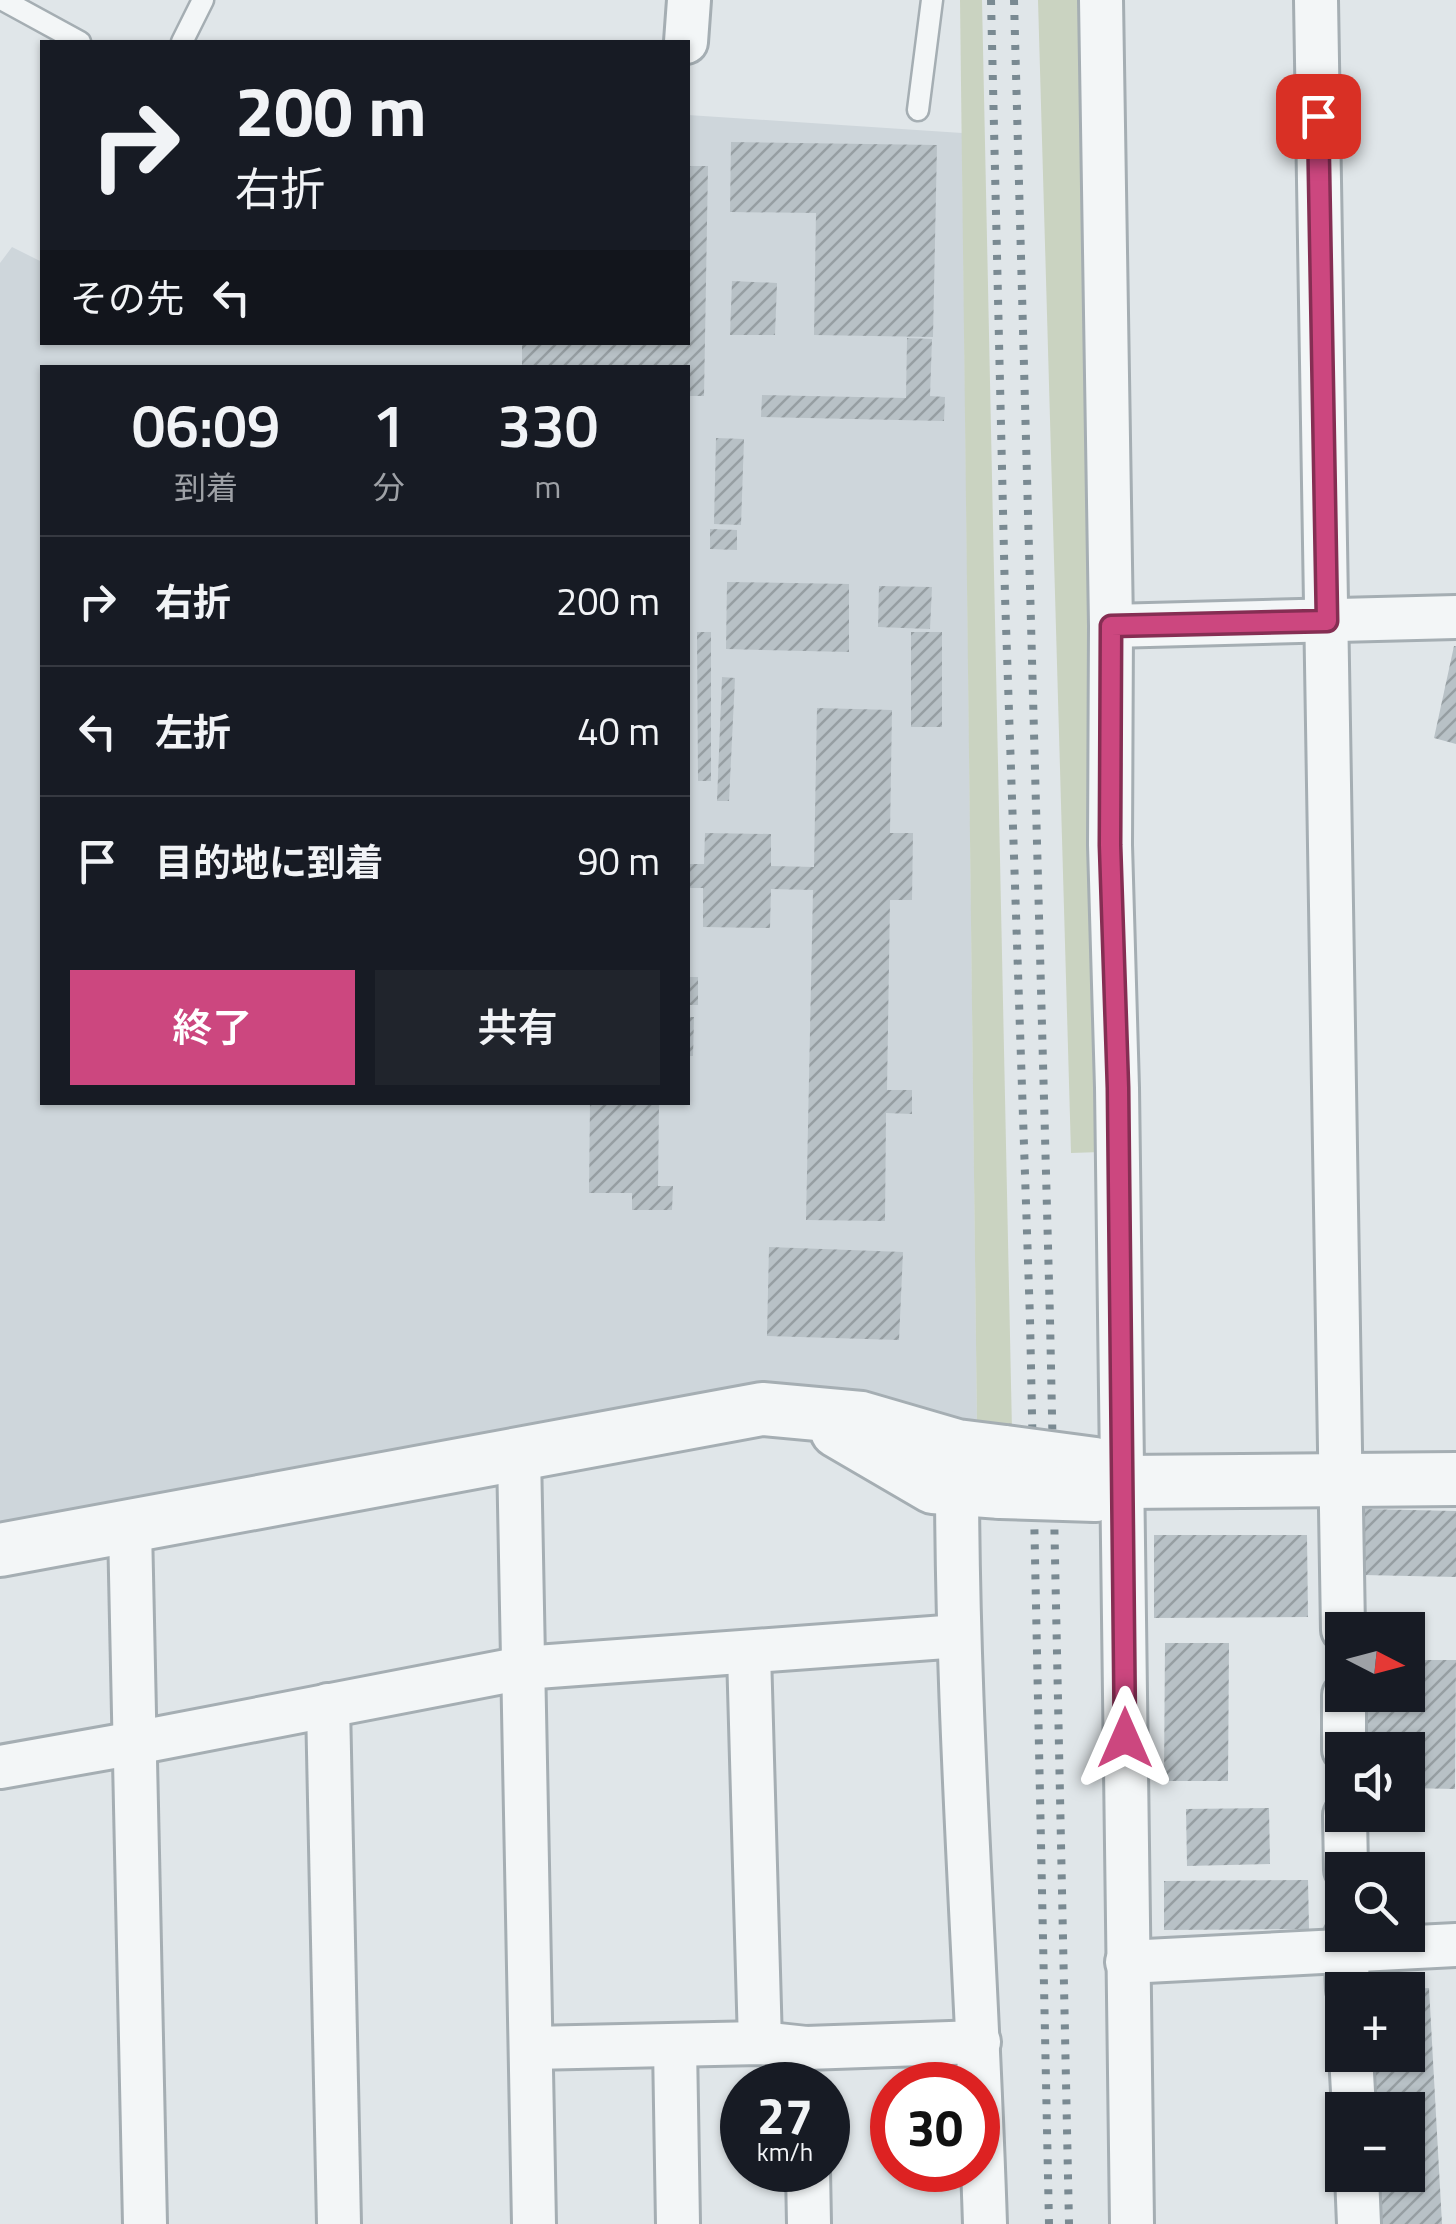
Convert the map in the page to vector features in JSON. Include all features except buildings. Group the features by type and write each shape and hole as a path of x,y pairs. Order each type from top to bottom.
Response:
{"street":[{"path":"686,40 689,0"},
{"path":"1101,0 1111,626 1110,845 1118,1088 1104,1480 1127,1962 1132,2224"},
{"path":"1316,0 1343,1612"},
{"path":"1111,626 1456,618"},
{"path":"0,1550 762,1409 806,1413 933,1488 980,1470 1104,1480 1456,1479"},
{"path":"519,1454 534,2224"},
{"path":"980,1470 959,1636 984,2224"},
{"path":"130,1528 145,2224"},
{"path":"0,1767 522,1668 959,1636"},
{"path":"749,1653 760,2044"},
{"path":"328,1705 338,2224"},
{"path":"1127,1962 1347,1959 1456,1945"},
{"path":"841,2062 979,2042"},
{"path":"531,2048 760,2044 796,2062"},
{"path":"675,2046 678,2224"},
{"path":"808,2192 809,2224"},
{"path":"1358,2192 1359,2224"}],"lane":[{"path":"3,0 76,40"},
{"path":"183,40 204,0"},
{"path":"918,110 932,0"}],"shaded area":[{"path":"690,115 962,133 977,1427 786,1392 0,1532 0,263 12,247 40,261 40,345 690,345"}],"green space":[{"path":"960,0 982,0 1012,1431 977,1427"},
{"path":"1038,0 1078,0 1101,1152 1071,1153"}],"railway":[{"path":"991,0 1005,596 1030,1319 1049,2224"},
{"path":"1014,0 1050,1319 1069,2224"}],"route":[{"path":"1125,1738 1118,1088 1110,845 1111,626 1327,621 1318,116"}]}
